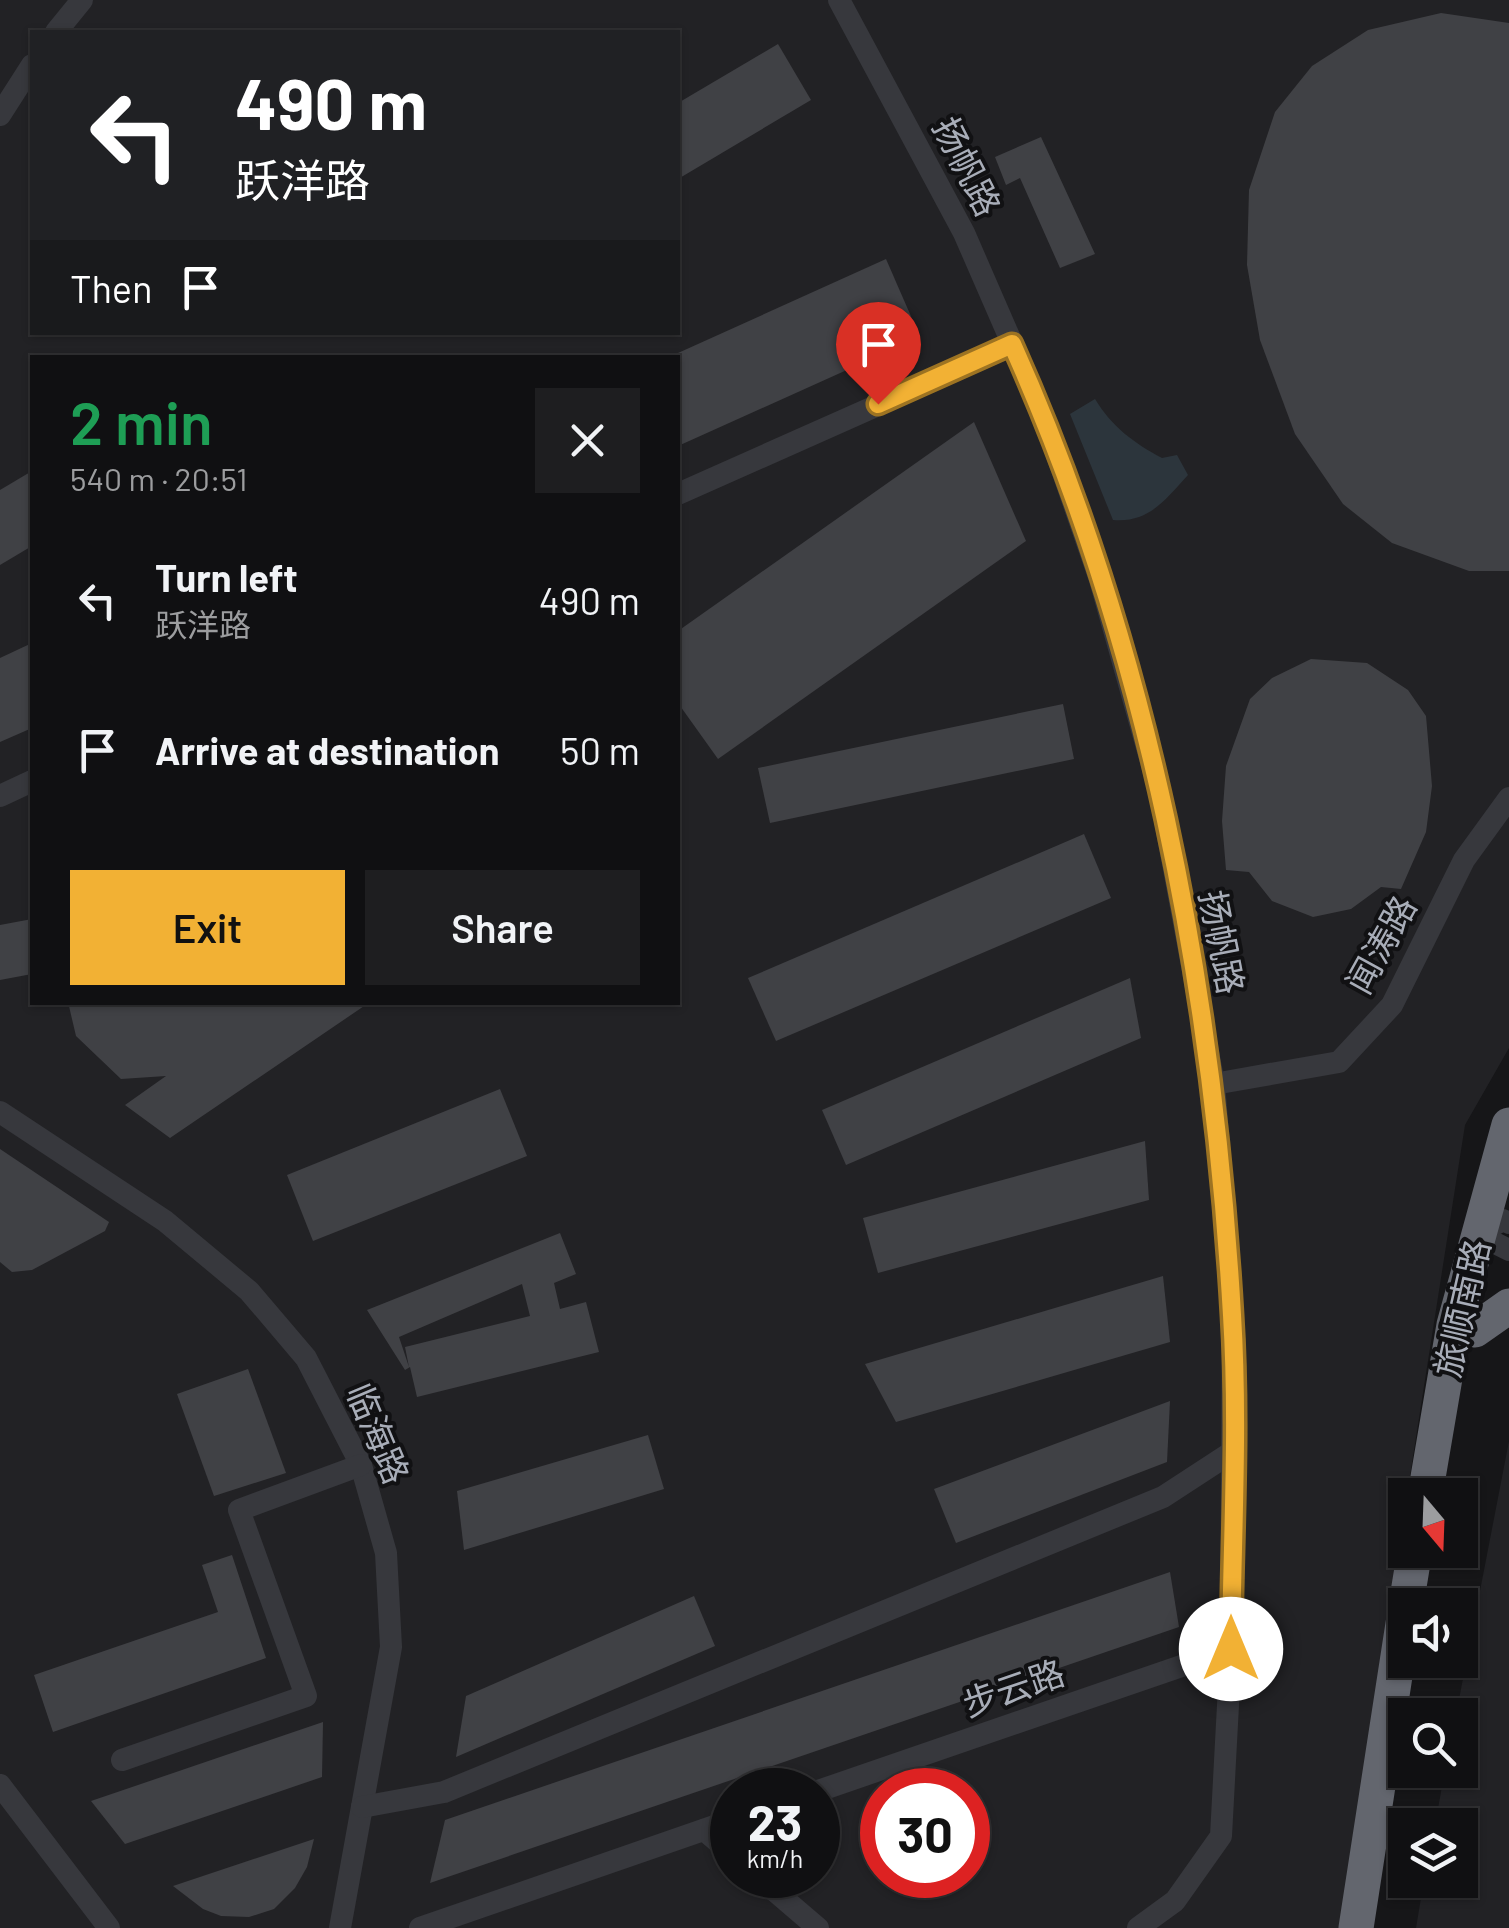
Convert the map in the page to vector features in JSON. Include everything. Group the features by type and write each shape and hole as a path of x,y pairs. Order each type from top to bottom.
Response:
{"highway":[{"name":"旅顺南路","path":"1450,1478 1475,1330 1501,1228 1509,1125"},
{"name":"旅顺南路","path":"1428,1478 1454,1325 1501,1228"},
{"path":"1475,1330 1509,1306"},
{"path":"1356,1928 1395,1678"},
{"path":"1378,1928 1400,1788"}],"street":[{"path":"58,30 82,0"},
{"name":"扬帆路","path":"839,0 964,233 1042,412 1100,580 1160,794 1214,1084 1233,1319 1231,1649 1222,1836 1175,1901 1138,1928"},
{"path":"0,115 30,68"},
{"path":"680,493 1012,344"},
{"path":"0,796 30,782"},
{"name":"闻涛路","path":"1214,1084 1339,1062 1392,1005 1464,860 1509,798"},
{"name":"临海路","path":"0,1112 165,1221 250,1291 306,1358 362,1466 386,1553 392,1646 340,1928"},
{"path":"362,1808 463,1785 1162,1497 1232,1452"},
{"path":"122,1760 306,1696 239,1510 362,1466"},
{"name":"步云路","path":"840,1783 1231,1649"},
{"path":"0,1785 109,1928"},
{"path":"420,1928 710,1828"},
{"path":"704,1830 710,1835"},
{"path":"783,1898 818,1928"}],"shaded area":[{"path":"0,0 1509,0 1509,1048 1465,1125 1410,1478 1388,1478 1388,1568 1395,1568 1392,1588 1388,1588 1388,1616 1339,1928 0,1928"},
{"path":"1095,399 1116,426 1142,446 1162,458 1177,455 1188,475 1155,508 1137,518 1113,520 1070,414"},
{"path":"1509,1441 1509,1928 1416,1928 1421,1898 1478,1898 1478,1808 1438,1808 1442,1788 1478,1788 1478,1698 1459,1698 1463,1678 1478,1678 1478,1601"}],"building":[{"path":"1441,13 1509,23 1509,571 1469,571 1392,543 1343,504 1295,434 1260,340 1247,265 1249,190 1275,112 1312,66 1368,30"},
{"path":"778,44 811,100 680,178 680,102"},
{"path":"1041,137 1095,254 1060,268 1020,178 1006,185 995,157"},
{"path":"886,259 920,337 680,445 678,353"},
{"path":"974,422 1026,541 718,759 680,706 680,630"},
{"path":"30,472 30,547 0,565 0,490"},
{"path":"30,644 30,729 0,742 0,658"},
{"path":"1311,659 1367,663 1408,690 1426,716 1432,786 1426,832 1401,889 1381,887 1351,909 1313,917 1272,901 1249,872 1226,870 1222,821 1226,766 1250,699 1272,678"},
{"path":"1063,704 1074,759 770,823 758,768"},
{"path":"1084,834 1111,898 776,1041 748,978"},
{"path":"30,919 30,974 0,980 0,925"},
{"path":"1130,978 1141,1038 846,1165 822,1110"},
{"path":"69,1005 366,1005 170,1138 125,1105 166,1076 121,1079 76,1036"},
{"path":"500,1089 527,1156 313,1241 287,1175"},
{"path":"1145,1141 1149,1200 878,1273 863,1218"},
{"path":"0,1149 109,1222 105,1231 32,1270 12,1272 0,1262"},
{"path":"560,1233 576,1274 554,1283 560,1309 586,1302 599,1352 417,1397 410,1367 405,1370 367,1310","holes":["522,1284 530,1316 405,1347 409,1367 399,1337"]},
{"path":"1163,1276 1170,1342 896,1422 865,1364"},
{"path":"248,1369 286,1473 214,1496 177,1394"},
{"path":"1170,1401 1167,1462 956,1543 934,1489"},
{"path":"648,1435 664,1489 464,1550 457,1491"},
{"path":"232,1555 266,1658 53,1732 34,1675 218,1612 202,1565"},
{"path":"1170,1572 1179,1627 766,1768 710,1768 710,1787 430,1883 445,1820"},
{"path":"694,1596 715,1646 456,1757 466,1696"},
{"path":"323,1722 322,1777 125,1844 91,1801"},
{"path":"314,1839 307,1867 295,1888 274,1909 249,1917 221,1916 203,1909 173,1886"}],"route":[{"path":"878,404 1012,344 1042,412 1100,580 1160,794 1214,1084 1233,1319 1231,1649"}]}
